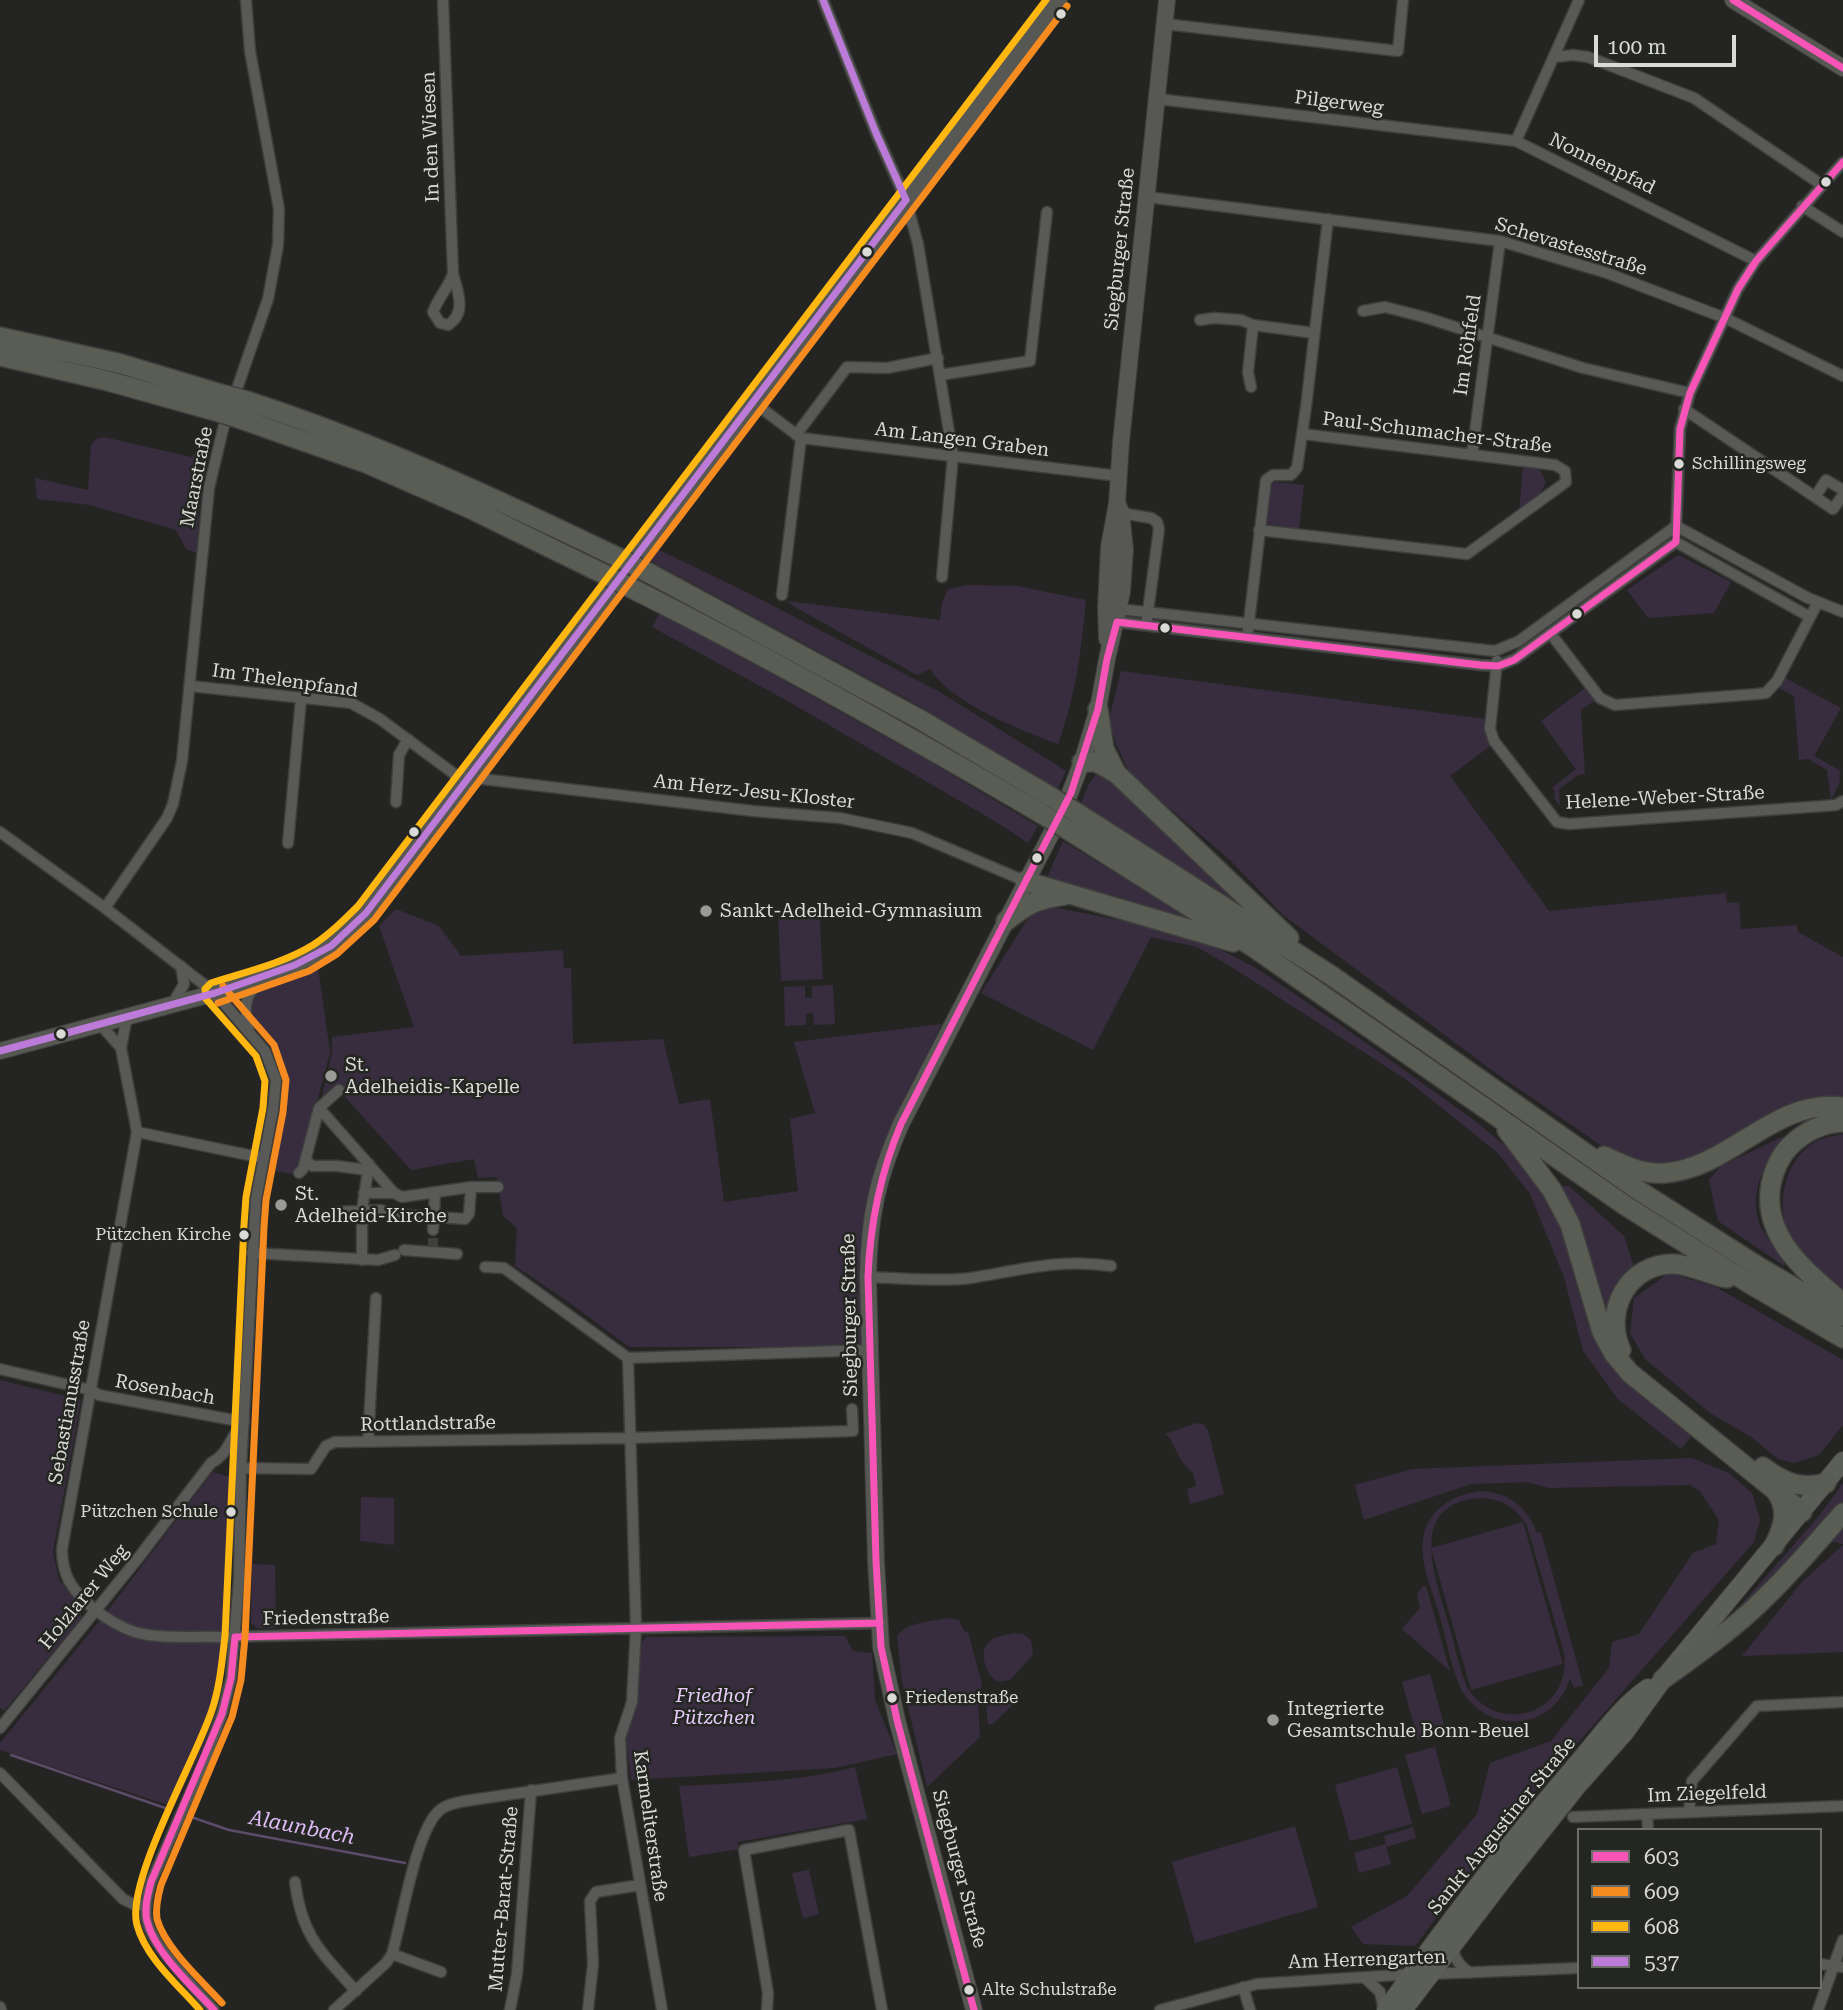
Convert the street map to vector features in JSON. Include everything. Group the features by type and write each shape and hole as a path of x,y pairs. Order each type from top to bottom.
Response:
{"highway":[{"path":"6,348 108,381 218,402 244,410 471,509 608,576 816,684 1042,814 1069,820 1332,976 1552,1132 1737,1253 1843,1316"},
{"path":"244,410 311,422 479,491 649,573 897,707 1051,797 1069,820 1626,1206 1843,1338"},
{"path":"1098,709 1104,749 1116,773"},
{"path":"1082,762 1096,762 1116,773 1244,897 1332,976"},
{"path":"1025,881 1253,947"},
{"path":"1006,921 1032,902 1069,895"},
{"path":"1552,1132 1625,1166 1665,1173 1708,1161 1794,1112 1818,1106 1843,1107"},
{"path":"1498,1118 1552,1190 1570,1224 1602,1332 1614,1354 1630,1373 1802,1513"},
{"path":"1843,1122 1822,1125 1807,1132 1786,1150 1773,1175 1770,1206 1779,1234 1794,1258 1843,1303"},
{"path":"1747,1282 1719,1277 1682,1265 1664,1265 1647,1270 1632,1280 1620,1297 1615,1332 1620,1347 1636,1369 1781,1480 1804,1486 1826,1483"},
{"path":"1774,1546 1785,1515 1783,1502 1777,1492"},
{"path":"1662,1679 1712,1644 1748,1614 1843,1513"}],"main road":[{"path":"0,1051 215,993 295,965 331,946 366,912 1059,0"},
{"name":"Siegburger Straße","path":"974,2010 897,1720 881,1647 867,1277 872,1212 892,1145 1063,811 1098,709 1114,613 1125,571 1118,509 1119,476 1167,0"},
{"path":"1733,0 1843,68"},
{"name":"Sankt Augustiner Straße","path":"1385,2010 1453,1944 1578,1785 1625,1732 1662,1679 1843,1461"},
{"name":"Sankt Augustiner Straße","path":"1403,2010 1421,1974 1529,1822 1636,1697 1662,1679"}],"street":[{"name":"Maarstraße","path":"105,908 167,818 173,804 178,784 199,603 203,524 215,455 268,299 278,244 279,209 250,51 246,0"},
{"name":"In den Wiesen","path":"443,0 453,274"},
{"path":"823,0 906,200 918,244 953,456 942,578"},
{"path":"1165,24 1398,51 1403,0"},
{"path":"1516,141 1580,0"},
{"path":"1555,57 1588,57 1693,98 1822,185"},
{"name":"Pilgerweg","path":"1158,99 1516,141"},
{"name":"Nonnenpfad","path":"1516,141 1756,261"},
{"path":"1676,542 1680,429 1690,393 1738,289 1756,261 1843,162"},
{"name":"Schevastesstraße","path":"1147,197 1500,241 1607,273 1725,318 1843,376"},
{"path":"1802,206 1843,232"},
{"path":"940,375 1030,361 1047,212"},
{"path":"1247,638 1266,480 1273,475 1291,475 1297,468 1328,219"},
{"name":"Im Röhfeld","path":"1472,455 1500,241"},
{"path":"1363,311 1385,307 1583,369 1690,393"},
{"path":"1200,320 1241,320 1253,325 1314,333"},
{"path":"1251,387 1248,372 1253,325"},
{"path":"782,595 799,437 847,367 887,368 938,358"},
{"path":"753,402 799,437"},
{"path":"1685,409 1815,497 1833,509 1843,493 1826,480 1815,497"},
{"name":"Paul-Schumacher-Straße","path":"1259,530 1466,554 1566,482 1565,471 1555,465 1303,434"},
{"name":"Am Langen Graben","path":"799,437 1119,476"},
{"path":"1118,509 1157,522 1147,625"},
{"path":"1676,526 1818,602 1843,612"},
{"path":"1114,613 1149,612 1495,651 1519,641 1676,526"},
{"path":"1676,542 1811,617"},
{"path":"1114,613 1147,625 1498,666 1514,660 1676,542"},
{"path":"1551,634 1600,698 1607,703 1615,705 1766,693 1779,678 1818,602"},
{"name":"Helene-Weber-Straße","path":"1495,651 1498,666 1490,729 1494,741 1557,822 1569,824 1824,806 1843,801"},
{"name":"Im Thelenpfand","path":"190,686 351,703 363,708 457,776 468,779"},
{"path":"288,843 301,699"},
{"path":"396,802 399,755 408,739"},
{"name":"Am Herz-Jesu-Kloster","path":"468,779 753,811 840,818 912,833 1025,881"},
{"path":"0,832 105,908 215,993 265,1051 276,1080 256,1199 231,1678 222,1714 207,1755 151,1882 146,1905 147,1920 153,1936 214,2010"},
{"path":"173,1003 184,984 181,966"},
{"path":"249,1034 244,1009 246,1000 253,988 267,975"},
{"name":"Sebastianusstraße","path":"127,1016 121,1048 137,1132 65,1525 62,1559 69,1581 80,1595 96,1609 130,1630 145,1635 235,1637"},
{"path":"99,1023 121,1048"},
{"path":"339,1090 320,1108 305,1167 368,1167"},
{"path":"320,1108 368,1167 402,1198 471,1187 498,1187"},
{"path":"137,1132 262,1158"},
{"path":"362,1260 362,1210 368,1167"},
{"path":"336,1212 381,1210 392,1214 467,1218 471,1187"},
{"path":"364,1193 394,1193"},
{"path":"433,1230 435,1194"},
{"path":"252,1253 362,1260 378,1260 399,1253 452,1256"},
{"path":"867,1277 968,1278 1051,1264 1094,1263 1111,1266"},
{"path":"485,1267 504,1268 628,1358 871,1350"},
{"path":"368,1442 376,1298"},
{"name":"Karmeliterstraße","path":"628,1358 636,1627 632,1702 620,1738 622,1777 662,2010"},
{"name":"Rosenbach","path":"0,1369 91,1390 99,1395 244,1422"},
{"path":"629,1438 853,1431 852,1409"},
{"name":"Holzlarer Weg","path":"0,1728 211,1462 222,1457 244,1422"},
{"name":"Rottlandstraße","path":"241,1468 311,1469 326,1446 335,1442 629,1438"},
{"name":"Friedenstraße","path":"235,1637 880,1623"},
{"path":"1689,1812 1692,1781 1757,1706 1843,1702"},
{"path":"0,1773 123,1899 135,1905 146,1905"},
{"path":"334,2010 386,1963 392,1954 424,1834 439,1811 448,1805 622,1777"},
{"name":"Mutter-Barat-Straße","path":"510,2010 517,1974 531,1790"},
{"name":"Im Ziegelfeld","path":"1573,1817 1843,1806"},
{"path":"1647,1814 1648,1828"},
{"path":"767,2010 768,1993 744,1850 849,1830 882,2010"},
{"path":"295,1882 304,1926 314,1943 356,1991"},
{"path":"588,2010 593,1964 590,1901 596,1892 640,1885"},
{"path":"1818,2010 1838,1966 1843,1940"},
{"path":"1453,1944 1455,1959 1470,1973"},
{"path":"392,1954 441,1972"},
{"name":"Am Herrengarten","path":"1160,2010 1243,1987 1282,1981 1577,1968"},
{"path":"1364,1977 1380,1992 1385,2010"},
{"path":"1243,1987 1250,2010"}],"green space":[{"path":"104,437 191,457 203,447 209,449 199,511 197,553 186,549 176,530 90,505 37,499 35,478 88,490 91,445 96,439"},
{"path":"1523,467 1540,470 1546,482 1539,495 1519,511"},
{"path":"1275,482 1304,485 1299,529 1267,524 1270,486"},
{"path":"657,549 938,691 1066,771 1057,790 918,705 649,560"},
{"path":"1678,555 1731,582 1714,613 1648,618 1627,590"},
{"path":"969,585 1017,586 1086,600 1073,691 1058,744 1006,723 970,704 940,681 930,669 917,675 787,601 940,620 942,603 948,589"},
{"path":"660,612 927,760 1038,826 1028,843 784,699 652,627"},
{"path":"1121,671 1485,719 1489,747 1450,776 1549,911 1726,893 1727,903 1739,902 1741,929 1797,925 1798,932 1843,957 1843,1098 1818,1098 1703,1160 1664,1168 1627,1163 1500,1076 1283,915 1232,862 1130,774 1116,744 1109,719"},
{"path":"1785,678 1841,708 1814,756 1841,771 1840,782 1831,800 1827,770 1808,759 1799,760 1794,696 1779,688"},
{"path":"1585,688 1595,701 1582,709 1581,713 1585,774 1578,775 1559,789 1560,806 1554,798 1555,792 1552,788 1576,769 1541,721"},
{"path":"1100,769 1252,915 1081,803 1089,784"},
{"path":"1063,841 1212,932 1046,880"},
{"path":"1042,905 1154,927 1211,945 1256,968 1474,1120 1510,1150 1546,1191 1569,1248 1588,1324 1616,1367 1692,1436 1681,1449 1618,1399 1583,1351 1564,1277 1530,1194 1498,1153 1407,1080 1230,966 1197,947 1151,937 1093,1050 981,993 1027,920"},
{"path":"396,909 439,926 461,956 563,950 564,968 571,968 573,1044 663,1039 679,1104 710,1099 724,1202 798,1191 790,1119 815,1113 794,1042 942,1024 890,1130 875,1175 864,1222 863,1347 629,1347 515,1266 517,1228 503,1216 497,1177 478,1178 474,1159 411,1170 337,1088 321,1101 332,1053 332,1037 414,1027 379,926"},
{"path":"819,909 823,979 781,981 778,911"},
{"path":"318,968 330,1052 298,1175 269,1170 282,1114 283,1073 279,1059 255,1021 252,1005 255,997 266,987"},
{"path":"833,985 835,1024 814,1025 813,1013 806,1014 806,1025 785,1026 784,987 805,986 805,998 812,998 812,986"},
{"path":"1843,1134 1843,1293 1814,1267 1796,1245 1786,1226 1783,1200 1789,1174 1802,1152 1819,1140"},
{"path":"1784,1136 1759,1182 1756,1207 1764,1233 1785,1260 1784,1266 1718,1221 1709,1180 1721,1166"},
{"path":"1561,1186 1569,1186 1624,1236 1635,1270 1607,1321 1580,1224"},
{"path":"1669,1273 1716,1287 1843,1360 1843,1425 1819,1455 1794,1463 1778,1459 1751,1437 1710,1413 1645,1359 1630,1333 1634,1298"},
{"path":"0,1380 81,1400 53,1552 59,1580 81,1606 81,1618 4,1711 0,1708"},
{"path":"1197,1423 1204,1425 1208,1431 1224,1494 1190,1504 1187,1489 1196,1486 1193,1473 1182,1462 1170,1438 1165,1434"},
{"path":"1692,1458 1729,1473 1752,1493 1760,1520 1754,1542 1511,1819 1415,1946 1363,1944 1351,1927 1407,1896 1477,1814 1490,1763 1551,1741 1609,1668 1612,1642 1639,1634 1693,1553 1716,1544 1719,1520 1700,1491 1690,1485 1548,1488 1528,1482 1471,1484 1364,1520 1355,1485 1412,1469"},
{"path":"213,1472 230,1477 226,1659 214,1719 201,1753 174,1807 0,1750 0,1743 106,1613"},
{"path":"1843,1483 1843,1544 1812,1538 1744,1612 1738,1608 1819,1516"},
{"path":"1484,1491 1510,1499 1529,1516 1537,1533 1541,1532 1583,1685 1574,1688 1570,1678 1562,1695 1551,1708 1537,1717 1522,1721 1506,1721 1490,1716 1476,1707 1463,1693 1424,1565 1423,1543 1430,1519 1447,1502","holes":["1480,1498 1508,1505 1527,1526 1564,1653 1564,1674 1557,1691 1545,1704 1530,1712 1496,1712 1480,1703 1467,1687 1437,1582 1431,1544 1434,1527 1442,1513 1457,1503"]},
{"path":"361,1497 394,1498 394,1545 360,1541"},
{"path":"1523,1522 1563,1664 1471,1690 1431,1548"},
{"path":"1843,1545 1843,1652 1742,1656 1802,1582"},
{"path":"252,1564 275,1565 276,1628 257,1628 251,1623"},
{"path":"1426,1586 1450,1671 1402,1629 1420,1608 1417,1594"},
{"path":"949,1618 959,1620 964,1631 968,1632 982,1684 978,1699 980,1737 927,1787 902,1682 897,1637 913,1625"},
{"path":"1013,1633 1023,1634 1031,1640 1033,1655 1010,1680 998,1682 987,1669 984,1651 992,1639"},
{"name":"Friedhof Pützchen","path":"845,1636 853,1651 872,1653 875,1700 897,1754 835,1768 631,1780 626,1739 638,1698 639,1645 647,1637"},
{"path":"1430,1674 1446,1732 1418,1740 1402,1682"},
{"path":"998,1693 1014,1693 1015,1702 993,1724 988,1724 988,1701"},
{"path":"1435,1747 1451,1806 1422,1814 1405,1755"},
{"path":"855,1767 867,1819 738,1842 739,1849 689,1857 679,1786 790,1779"},
{"path":"1397,1767 1412,1824 1350,1841 1335,1785"},
{"path":"1295,1826 1318,1907 1195,1943 1172,1862"},
{"path":"1413,1827 1416,1838 1386,1847 1391,1864 1359,1873 1354,1853 1386,1844 1384,1836"},
{"path":"809,1870 819,1914 803,1918 792,1873"}],"waterway":[{"name":"Alaunbach","path":"11,1755 171,1810"},
{"name":"Alaunbach","path":"194,1818 229,1830 405,1863"}],"tunnel":[{"path":"433,1230 433,1248"}],"transit line":[{"name":"537","path":"823,0 906,200"},
{"name":"608","path":"200,2010 148,1949 137,1925 136,1905 164,1819 212,1710 219,1683 225,1636 246,1197 263,1108 265,1081 256,1056 206,999 205,989 211,983 301,952 325,936 358,906 1046,0"},
{"name":"603","path":"1733,0 1843,68"},
{"name":"609","path":"218,1003 309,971 337,954 374,920 1067,6"},
{"name":"603","path":"974,2010 897,1720 881,1647 868,1277 871,1237 882,1180 901,1124 1071,793 1098,709 1117,622 1480,665 1498,666 1514,660 1676,542 1680,429 1690,393 1738,289 1756,261 1843,162"},
{"name":"537","path":"0,1051 215,993 295,965 331,946 366,913 906,200"},
{"name":"609","path":"222,2003 185,1964 168,1941 161,1930 156,1911 161,1885 232,1717 241,1680 266,1200 283,1112 286,1080 274,1045 223,986"},
{"name":"603","path":"214,2010 175,1968 158,1945 147,1921 146,1906 151,1882 222,1714 231,1678 235,1637 880,1623"}],"place":[{"name":"Schillingsweg","path":"1679,464"},
{"name":"Sankt-Adelheid-Gymnasium","path":"706,911"},
{"name":"St. Adelheidis-Kapelle","path":"331,1076"},
{"name":"St. Adelheid-Kirche","path":"281,1205"},
{"name":"Pützchen Kirche","path":"244,1235"},
{"name":"Pützchen Schule","path":"231,1512"},
{"name":"Friedenstraße","path":"892,1698"},
{"name":"Integrierte Gesamtschule Bonn-Beuel","path":"1273,1720"},
{"name":"Alte Schulstraße","path":"969,1990"}]}
